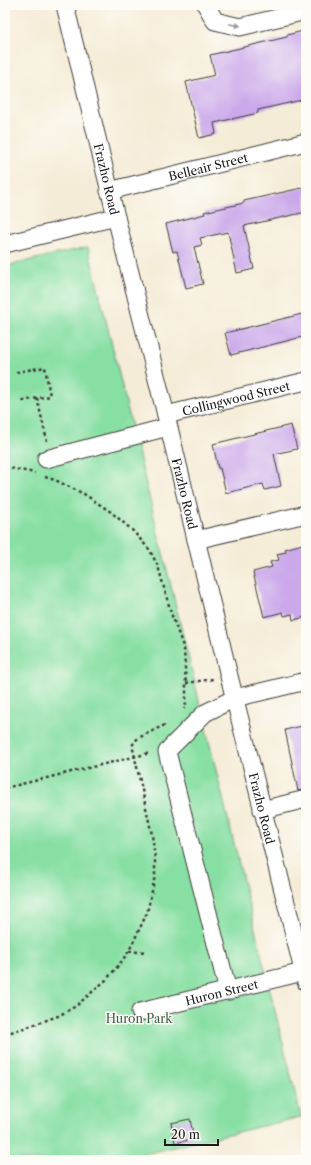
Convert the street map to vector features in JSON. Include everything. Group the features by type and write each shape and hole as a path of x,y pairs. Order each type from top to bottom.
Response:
{"street":[{"name":"Frazho Road","path":"65,5 109,191 167,421 234,698 304,967"},
{"path":"206,5 215,21 240,27 306,11"},
{"name":"Belleair Street","path":"109,191 306,142"},
{"path":"5,244 116,217"},
{"name":"Collingwood Street","path":"46,459 167,421 306,381"},
{"path":"196,540 306,514"},
{"path":"228,991 167,752 205,713 234,698 306,681"},
{"path":"262,810 302,800"},
{"name":"Huron Street","path":"140,1012 228,991 304,967"}],"path":[{"path":"17,374 17,372 45,367 50,396 21,400"},
{"path":"5,467 37,474"},
{"path":"43,476 84,494 111,512 132,530 149,549 158,566 171,613 184,649 186,703 183,711"},
{"path":"186,683 211,680"},
{"path":"5,1034 58,1016 76,1006 106,980 129,951 147,913 155,875 152,835 133,744 138,738 169,724"},
{"path":"5,788 153,752"},
{"path":"129,951 147,951"}],"green space":[{"name":"Huron Park","path":"88,247 301,1117 119,1160 5,1160 5,266"}],"building":[{"path":"303,31 306,41 306,99 258,110 258,113 214,123 216,134 199,138 186,82 215,75 210,55 287,37 287,35"},
{"path":"306,187 306,212 244,226 254,269 237,273 228,232 200,238 202,245 194,247 203,284 186,288 177,251 173,252 166,224 205,214 204,212 244,203 244,201"},
{"path":"306,313 306,336 231,355 225,333"},
{"path":"291,425 297,449 274,454 281,486 265,490 263,484 226,493 220,468 218,468 213,444"},
{"path":"306,543 306,617 293,620 292,614 284,616 283,612 264,617 253,572 272,567 270,562 279,560 277,554 286,552 285,549"},
{"path":"306,725 306,789 298,791 285,730"},
{"path":"190,1119 194,1139 175,1143 171,1123"}]}
